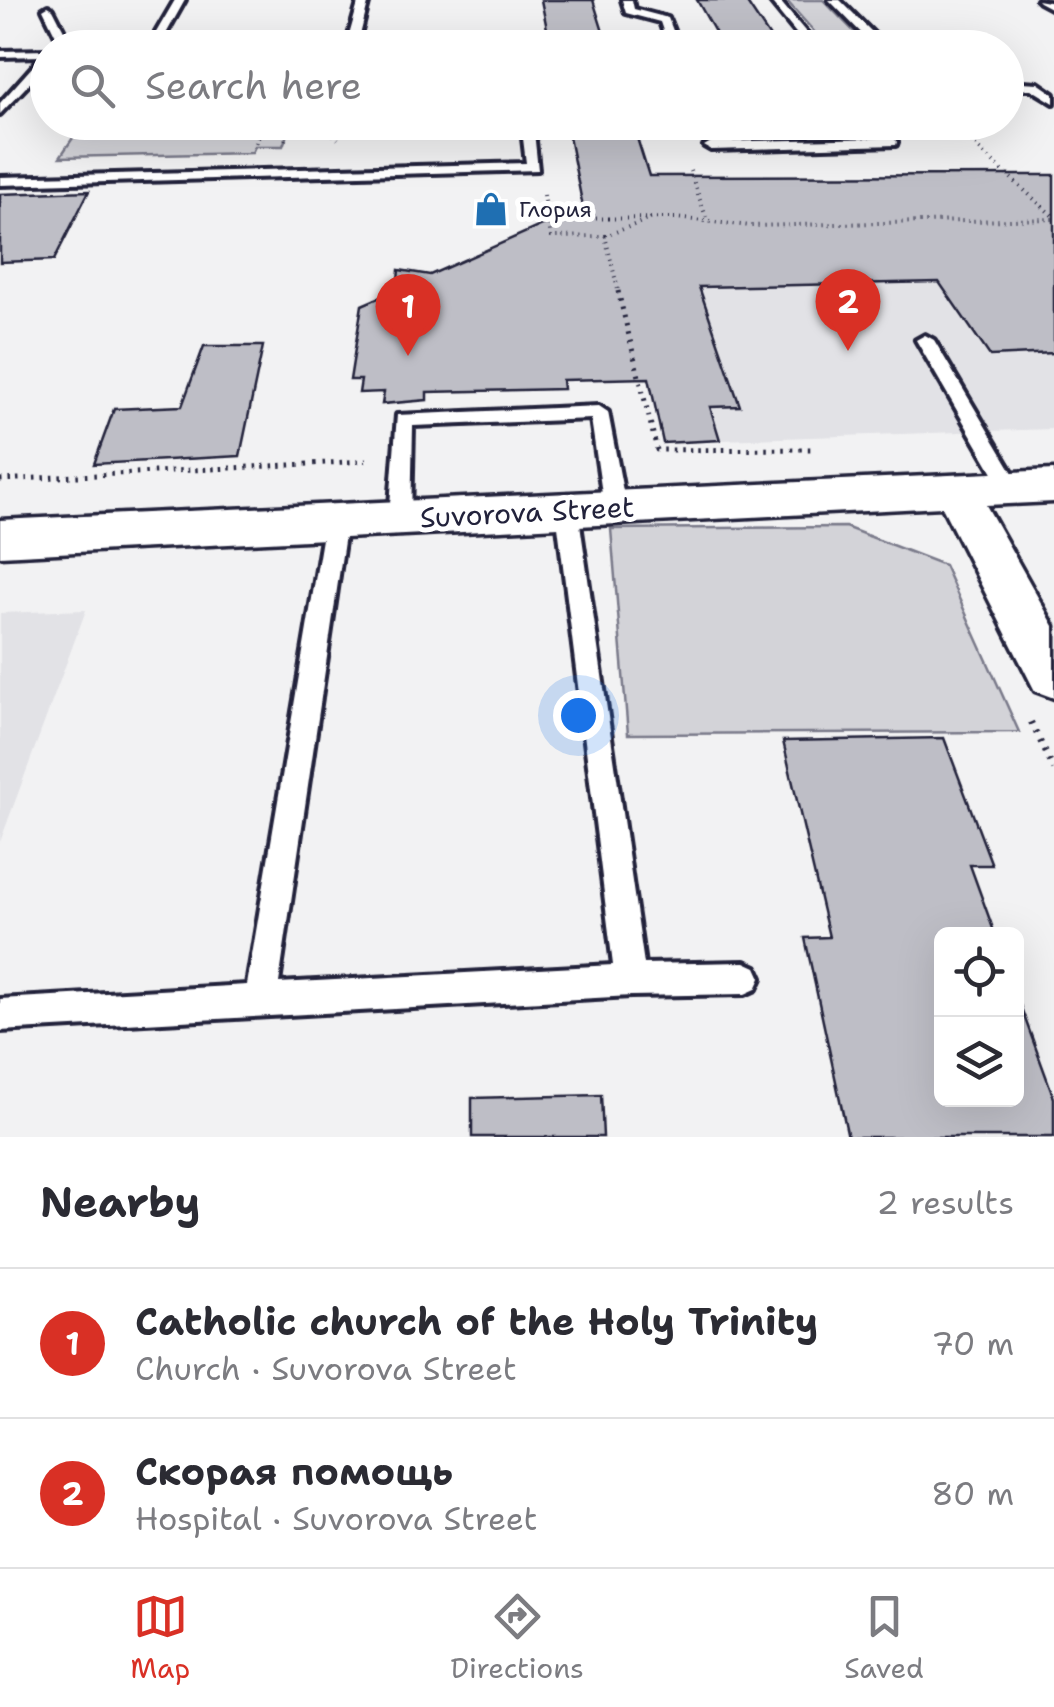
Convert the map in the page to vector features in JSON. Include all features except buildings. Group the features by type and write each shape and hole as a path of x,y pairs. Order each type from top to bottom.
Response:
{"street":[{"name":"Suvorova Street","path":"0,538 1033,486"},
{"path":"956,490 1054,675"}],"lane":[{"path":"163,30 180,0"},
{"path":"356,30 364,0"},
{"path":"627,0 630,10 664,20 668,30"},
{"path":"774,0 799,30"},
{"path":"834,0 865,30"},
{"path":"1042,0 1054,7"},
{"path":"48,9 59,30"},
{"path":"0,54 30,55"},
{"path":"0,110 30,76"},
{"path":"1024,85 1034,85 1054,99"},
{"path":"0,181 533,167 529,140"},
{"path":"711,146 889,140"},
{"path":"924,340 1033,486"},
{"path":"400,518 404,420 600,412 615,507"},
{"path":"567,510 631,980"},
{"path":"260,1002 336,521"},
{"path":"0,1015 631,980 744,978"}],"path":[{"path":"968,140 1054,218"},
{"path":"533,167 540,174 551,237 605,236 662,215"},
{"path":"523,212 547,211"},
{"path":"548,219 662,215 706,217 751,226 1054,218"},
{"path":"605,236 657,450"},
{"path":"605,449 817,448"},
{"path":"0,480 402,460"}],"shaded area":[{"path":"786,0 823,0 852,30 813,30"},
{"path":"72,140 285,140 283,146 255,146 252,153 60,157"},
{"path":"1054,229 1054,429 720,440 710,408 656,410 614,238"},
{"path":"845,527 944,565 1019,732 628,734 611,529"},
{"path":"86,610 0,842 0,613"}],"place":[{"name":"Глория","path":"491,209"},
{"name":"Скорая помощь","path":"848,351"},
{"name":"Catholic church of the Holy Trinity","path":"408,356"}]}
